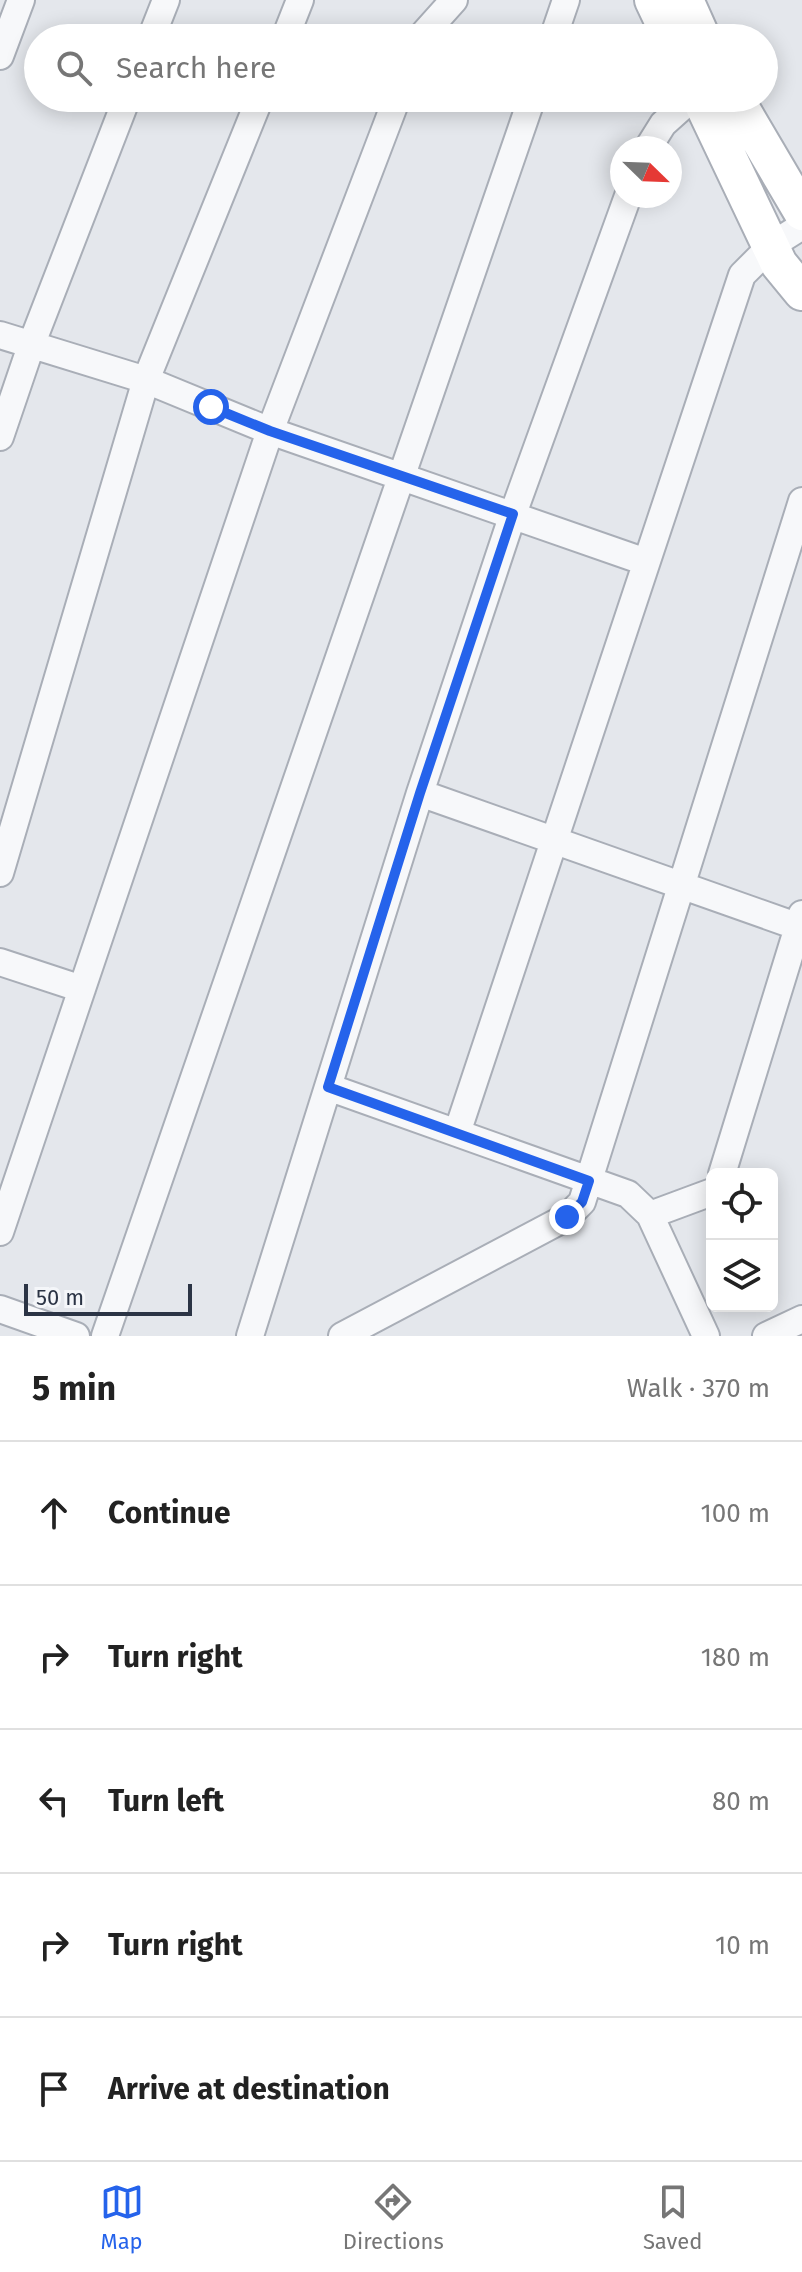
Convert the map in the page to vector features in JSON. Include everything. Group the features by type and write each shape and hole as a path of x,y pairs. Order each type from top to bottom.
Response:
{"main road":[{"path":"653,0 664,24"},
{"path":"685,0 696,24"},
{"path":"709,112 787,235 779,264 802,292"},
{"path":"743,112 802,212"}],"street":[{"path":"0,56 21,0"},
{"path":"157,24 166,0"},
{"path":"291,24 300,0"},
{"path":"433,24 454,0"},
{"path":"558,24 566,0"},
{"path":"0,437 32,343 122,112"},
{"path":"0,873 146,380 254,112"},
{"path":"0,1232 270,431 392,112"},
{"path":"105,1336 527,112"},
{"path":"656,136 676,112"},
{"path":"250,1336 420,793 513,514 624,208"},
{"path":"457,1133 742,275 787,235"},
{"path":"0,335 146,380 270,431 646,562"},
{"path":"342,1336 567,1217 582,1202 802,501"},
{"path":"420,793 801,923 724,1168"},
{"path":"0,962 82,989"},
{"path":"328,1087 628,1194 650,1215 706,1336"},
{"path":"650,1215 706,1194"},
{"path":"0,1309 76,1336"},
{"path":"766,1336 802,1319"}],"route":[{"path":"211,407 270,431 513,514 420,793 328,1087 589,1181 582,1202 567,1217"}]}
